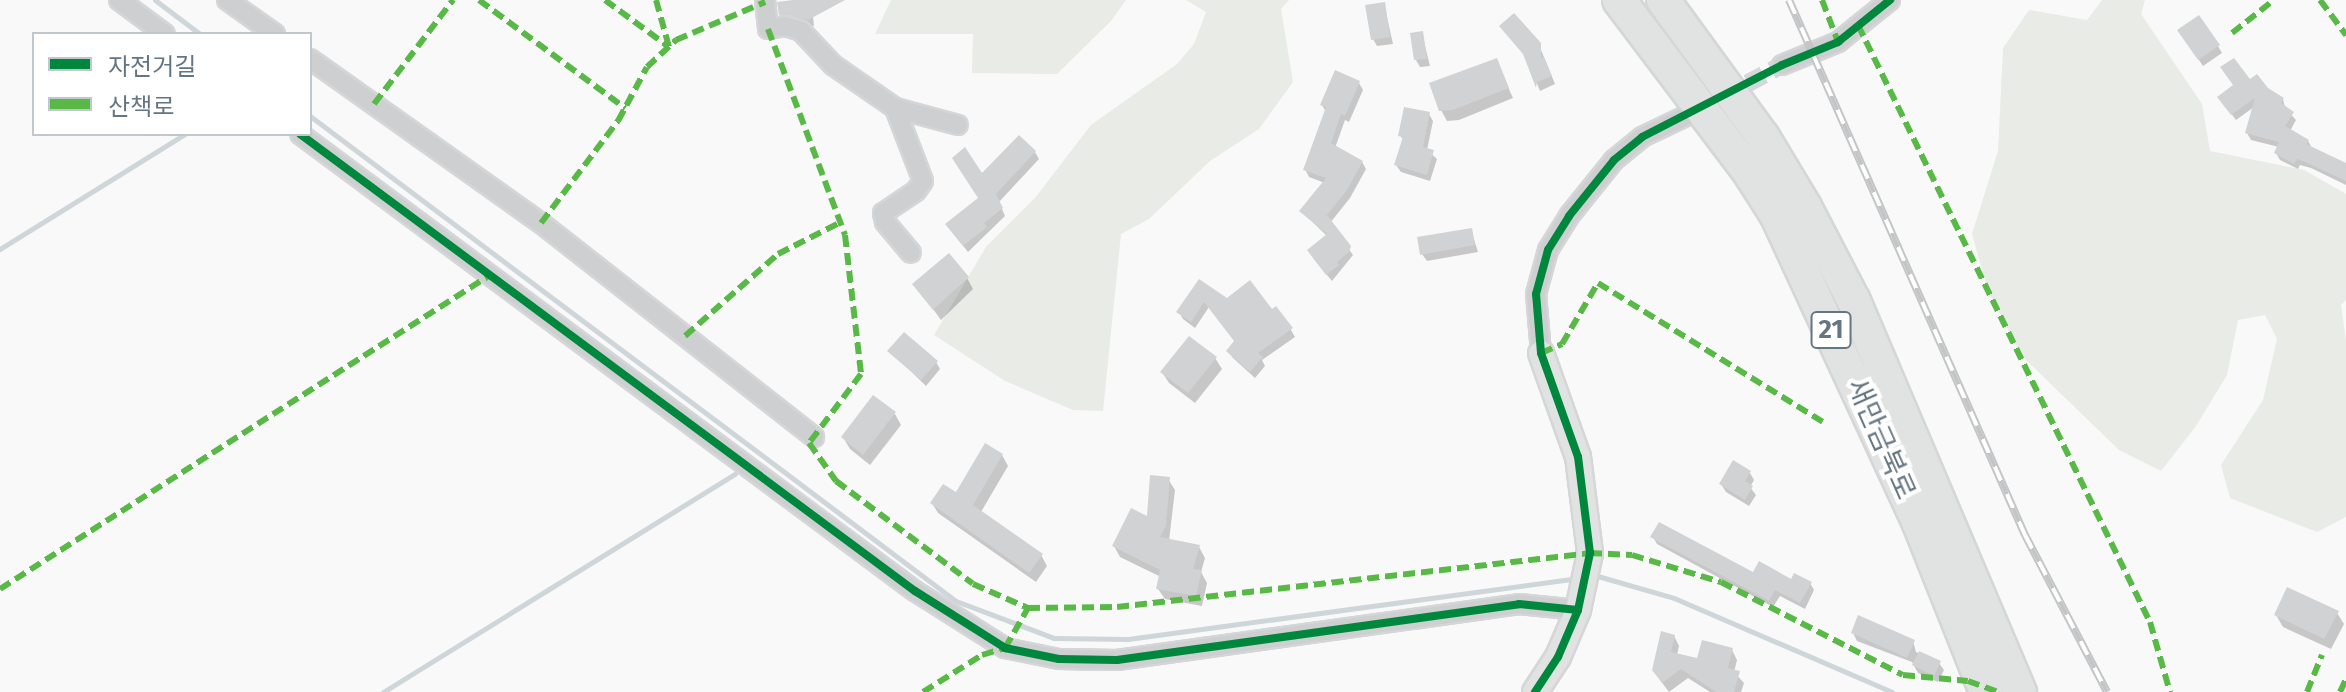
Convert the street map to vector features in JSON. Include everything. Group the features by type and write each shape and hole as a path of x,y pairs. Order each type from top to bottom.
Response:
{"highway":[{"name":"새만금북로","path":"1619,0 1747,169 1777,216 1885,446 1986,692"},
{"name":"새만금북로","path":"1663,0 1763,137 1805,207 1847,287 2020,692"}],"street":[{"path":"119,0 162,32"},
{"path":"227,0 272,32"},
{"path":"765,0 768,29 785,26 801,31 833,65 895,108 958,125"},
{"path":"1782,65 1838,42 1890,0"},
{"path":"312,60 541,223 814,437"},
{"path":"895,108 923,181 916,191 883,213 885,222 911,253"},
{"path":"1535,692 1558,657 1578,610 1590,553 1578,457 1541,353 1536,294 1548,250 1569,216 1614,160 1642,137 1690,114"},
{"path":"303,136 915,591 1005,648 1059,659 1117,660 1519,604 1578,610"}],"shaded area":[{"path":"891,0 1126,0 1111,21 1057,74 972,73 973,34 875,34"},
{"path":"1186,0 1289,0 1281,9 1293,82 1259,129 1210,161 1149,219 1121,234 1103,411 1073,410 1005,381 934,335 986,247 1035,198 1091,125 1177,64 1194,44 1206,12"},
{"path":"2102,0 2145,0 2141,14 2202,104 2210,151 2304,170 2346,194 2346,300 2341,305 2346,341 2346,517 2317,532 2230,498 2221,465 2263,400 2277,339 2265,315 2238,320 2227,375 2196,426 2161,471 2119,450 2022,356 1988,291 1972,234 1998,151 2003,48 2029,10 2087,20"}],"building":[{"path":"845,0 808,20 779,15 777,2"},
{"path":"1385,2 1390,37 1371,40 1365,5"},
{"path":"1514,13 1541,43 1541,58 1544,57 1552,76 1537,82 1536,88 1523,54 1499,26"},
{"path":"2199,15 2220,45 2198,60 2177,30"},
{"path":"1423,31 1427,59 1414,60 1410,33"},
{"path":"1497,58 1509,88 1453,110 1439,111 1429,83"},
{"path":"2234,58 2250,79 2257,74 2268,88 2284,98 2281,103 2294,112 2285,126 2309,140 2306,144 2346,163 2346,181 2297,159 2294,164 2274,153 2279,142 2245,133 2255,98 2231,115 2217,97 2233,85 2220,67"},
{"path":"1335,70 1360,81 1345,116 1341,114 1331,143 1363,161 1347,190 1327,215 1351,246 1349,252 1337,262 1339,265 1326,275 1307,250 1327,234 1299,211 1326,178 1303,170 1326,107 1320,105"},
{"path":"1404,107 1430,112 1423,147 1434,150 1427,175 1394,165 1403,137 1398,136"},
{"path":"1019,135 1036,151 996,194 1003,208 984,223 987,227 963,246 945,224 978,198 952,158 965,147 982,173"},
{"path":"1472,228 1475,245 1420,255 1417,237"},
{"path":"949,253 969,277 933,310 912,284"},
{"path":"1199,279 1227,298 1250,280 1272,309 1276,306 1293,328 1258,353 1263,357 1250,372 1226,351 1234,341 1204,302 1191,322 1176,312"},
{"path":"904,332 938,361 921,380 887,351"},
{"path":"1189,336 1217,357 1188,393 1160,372"},
{"path":"873,395 896,412 863,455 841,437"},
{"path":"985,443 1003,454 973,505 1043,554 1029,573 930,503 943,484 956,492"},
{"path":"1733,460 1751,471 1745,481 1753,486 1745,500 1719,484"},
{"path":"1150,475 1170,477 1166,526 1160,537 1200,545 1193,569 1202,570 1196,596 1156,589 1160,570 1112,546 1131,508 1147,516"},
{"path":"1659,522 1753,572 1759,561 1791,579 1794,573 1812,582 1800,603 1775,590 1769,601 1650,537"},
{"path":"2287,587 2339,611 2324,639 2274,615"},
{"path":"1858,615 1915,640 1907,658 1851,633"},
{"path":"1661,631 1675,635 1671,652 1697,658 1702,640 1733,648 1728,668 1740,671 1734,692 1716,692 1681,669 1662,683 1652,670"},
{"path":"1919,651 1941,661 1934,676 1912,665"}],"waterway":[{"path":"155,0 197,32"},
{"path":"312,118 956,601 1054,638 1128,639 1577,578"},
{"path":"0,249 182,136"},
{"path":"383,692 735,474"},
{"path":"1594,575 1674,598 1892,692"}],"tunnel":[{"path":"1724,96 1782,65"}],"railway":[{"path":"1789,0 2025,535 2107,692"}],"marked path":[{"path":"374,104 453,0"},
{"path":"479,0 625,108"},
{"path":"605,0 669,47"},
{"path":"656,0 669,47"},
{"path":"1822,0 1838,42"},
{"path":"2232,33 2274,0"},
{"path":"2320,0 2346,35"},
{"path":"541,223 618,121 647,67 676,40 765,2"},
{"path":"1858,25 2150,622 2170,692"},
{"path":"768,29 845,235 861,374 809,443 836,481 973,584 1028,608 1117,607 1590,553 1632,555 1721,582 1903,675 1968,681 1999,692"},
{"path":"685,336 778,254 841,222"},
{"path":"0,589 490,275"},
{"path":"1541,353 1562,344 1598,283 1823,422"},
{"path":"923,692 982,655 1005,648 1028,608"},
{"path":"2307,692 2322,655"},
{"path":"2340,692 2346,679"}],"cycle path":[{"path":"1535,692 1558,657 1578,610 1590,553 1578,457 1541,353 1536,294 1548,250 1569,216 1614,160 1642,137 1782,65 1838,42 1890,0"},
{"path":"303,136 915,591 1005,648 1059,659 1117,660 1519,604 1578,610"}]}
